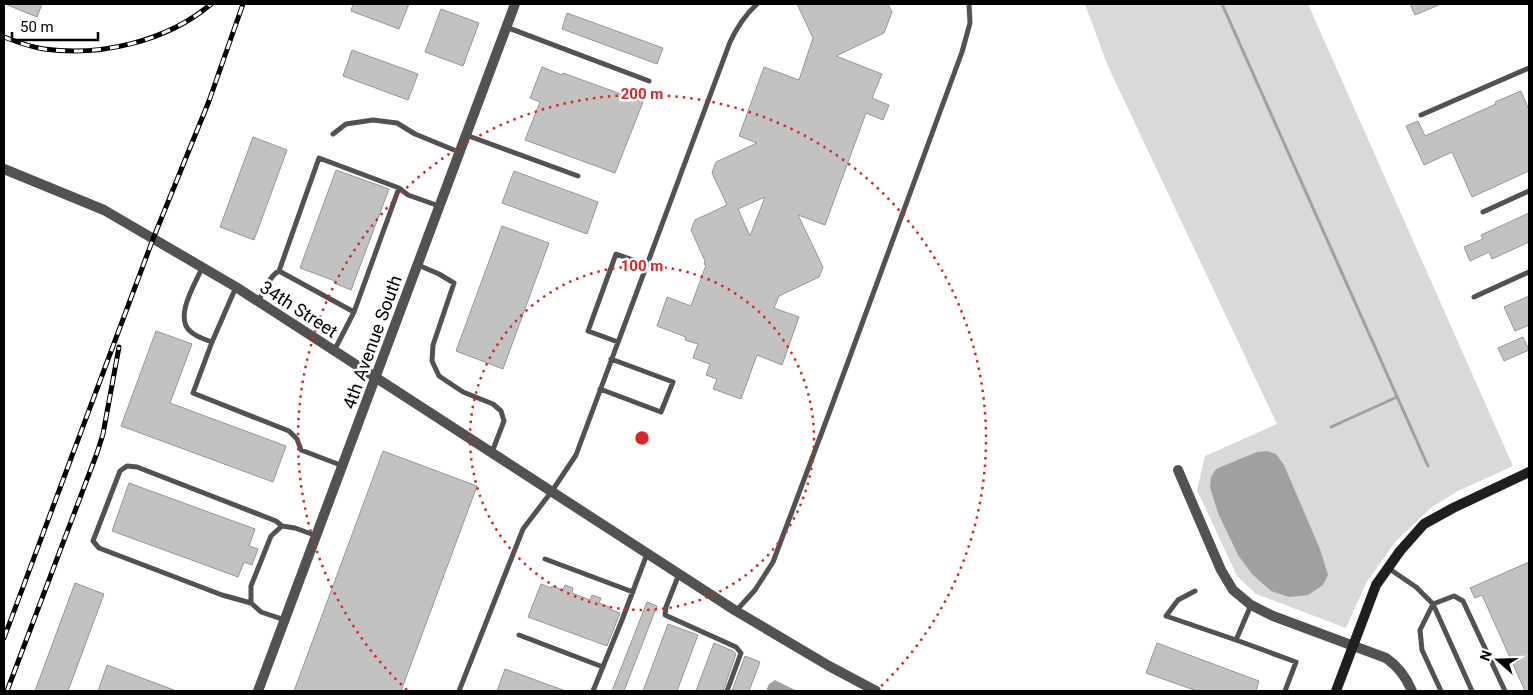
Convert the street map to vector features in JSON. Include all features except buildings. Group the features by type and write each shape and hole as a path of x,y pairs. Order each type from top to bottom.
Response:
{"street":[{"name":"4th Avenue South","path":"258,691 515,4"},
{"name":"34th Street","path":"4,169 104,210 236,287 736,611 876,691"},
{"path":"1178,470 1220,570 1233,590 1251,605 1273,616 1386,658 1401,672 1412,691"},
{"path":"1336,691 1376,585 1400,551 1424,524 1529,472"}],"lane":[{"path":"459,691 523,529 576,455 730,42 737,26 757,4"},
{"path":"736,611 755,590 773,562 960,58 970,23 969,4"},
{"path":"506,27 649,81"},
{"path":"1421,115 1529,68"},
{"path":"333,134 346,124 373,120 397,123 415,134 459,152"},
{"path":"466,135 578,176"},
{"path":"258,302 269,282 276,272 279,271 319,158 399,188 408,195 439,206"},
{"path":"334,351 354,312 399,188"},
{"path":"1483,212 1529,191"},
{"path":"618,342 588,331 616,254 647,265"},
{"path":"418,265 454,283 433,345 432,361 439,376 463,392 493,404 501,412 504,421 492,452"},
{"path":"202,268 190,294 185,309 184,322 189,330 197,336 212,342"},
{"path":"279,271 354,312"},
{"path":"1474,297 1529,272"},
{"path":"236,287 212,342 193,393 289,431 296,439 301,450 343,466"},
{"path":"600,389 661,412 667,397 672,382 611,359"},
{"path":"286,620 261,612 252,603 222,595 99,548 93,541 120,471 128,466 137,467 276,521 282,526 295,528 317,536"},
{"path":"252,603 251,586 271,536 282,526"},
{"path":"593,691 647,553"},
{"path":"545,559 633,592"},
{"path":"1388,568 1416,587 1433,604 1472,691"},
{"path":"679,574 666,607 665,616 736,647 741,653 727,691"},
{"path":"1195,591 1178,600 1166,616 1296,662 1285,691"},
{"path":"1441,691 1422,650 1420,630 1433,604 1454,596 1463,601 1505,691"},
{"path":"1236,640 1251,605"},
{"path":"520,635 603,667"}],"shaded area":[{"path":"1085,4 1308,4 1513,466 1458,491 1432,507 1396,541 1366,583 1346,628 1256,594 1237,576 1197,490 1205,456 1277,424 1107,64"},
{"path":"1267,451 1276,454 1284,465 1320,549 1328,575 1323,585 1308,595 1289,597 1271,591 1252,574 1238,555 1218,513 1210,487 1211,477 1216,469 1257,452"},
{"path":"775,680 797,691 766,691 769,684"}],"waterway":[{"path":"1222,4 1428,466"},
{"path":"1331,427 1397,397"}],"railway":[{"path":"4,37 44,49 88,51 110,48 154,37 175,28 211,4"},
{"path":"4,638 153,239 209,101 243,4"},
{"path":"7,691 97,453 103,434 119,347"}]}
